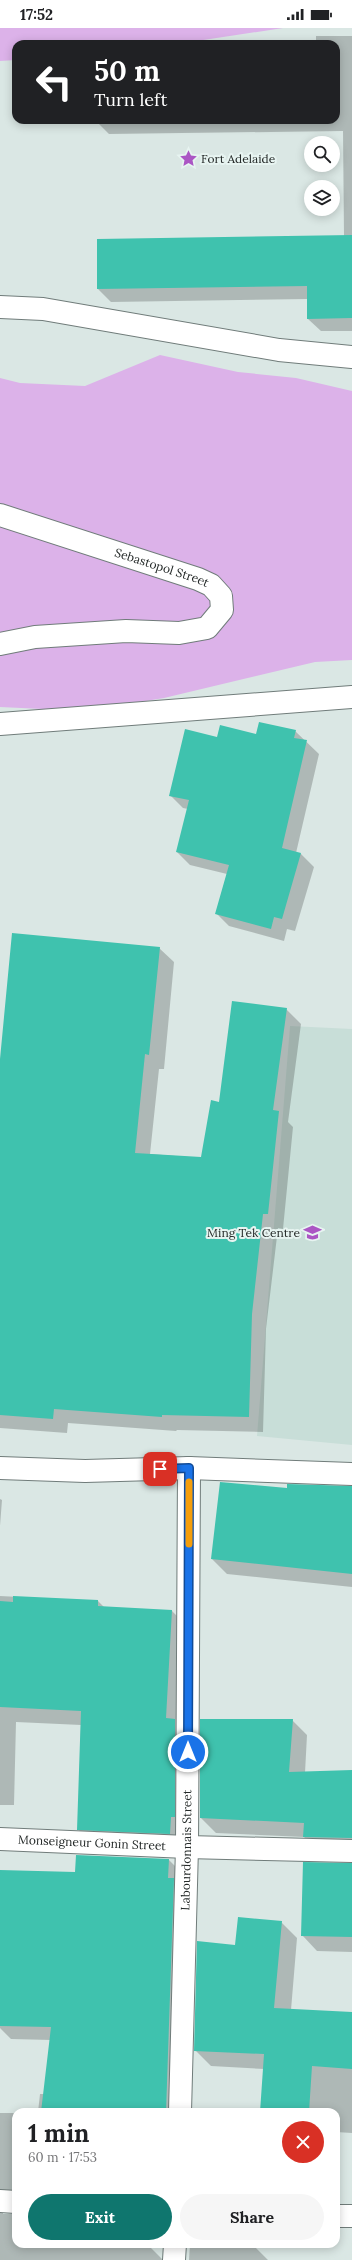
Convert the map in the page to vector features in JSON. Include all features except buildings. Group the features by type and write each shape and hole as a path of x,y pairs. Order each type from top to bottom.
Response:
{"street":[{"path":"0,307 43,309 279,350 352,357"},
{"name":"Sebastopol Street","path":"0,515 198,579 211,585 221,596 222,610 207,628 179,633 126,631 34,637 0,644"},
{"path":"0,724 352,697"},
{"path":"0,1468 85,1471 189,1468 352,1474"},
{"name":"Labourdonnais Street","path":"180,2108 187,1847 189,1468"},
{"name":"Monseigneur Gonin Street","path":"0,1839 187,1847 352,1851"},
{"path":"0,2201 12,2202"},
{"path":"340,2216 352,2216"},
{"path":"174,2260 175,2248"}],"shaded area":[{"path":"0,28 283,28 204,40 12,40 12,60 0,61"},
{"path":"160,355 238,372 296,378 352,391 352,660 315,662 164,698 85,711 0,707 0,378 20,383 85,386"},
{"name":"Ming Tek Centre","path":"290,1026 352,1029 352,1445 257,1436"}],"slow traffic":[{"path":"189,1482 189,1544"}],"place":[{"name":"Fort Adelaide","path":"188,159"},
{"name":"Ming Tek Centre","path":"313,1233"}],"route":[{"path":"160,1469 189,1468 188,1752"}]}
